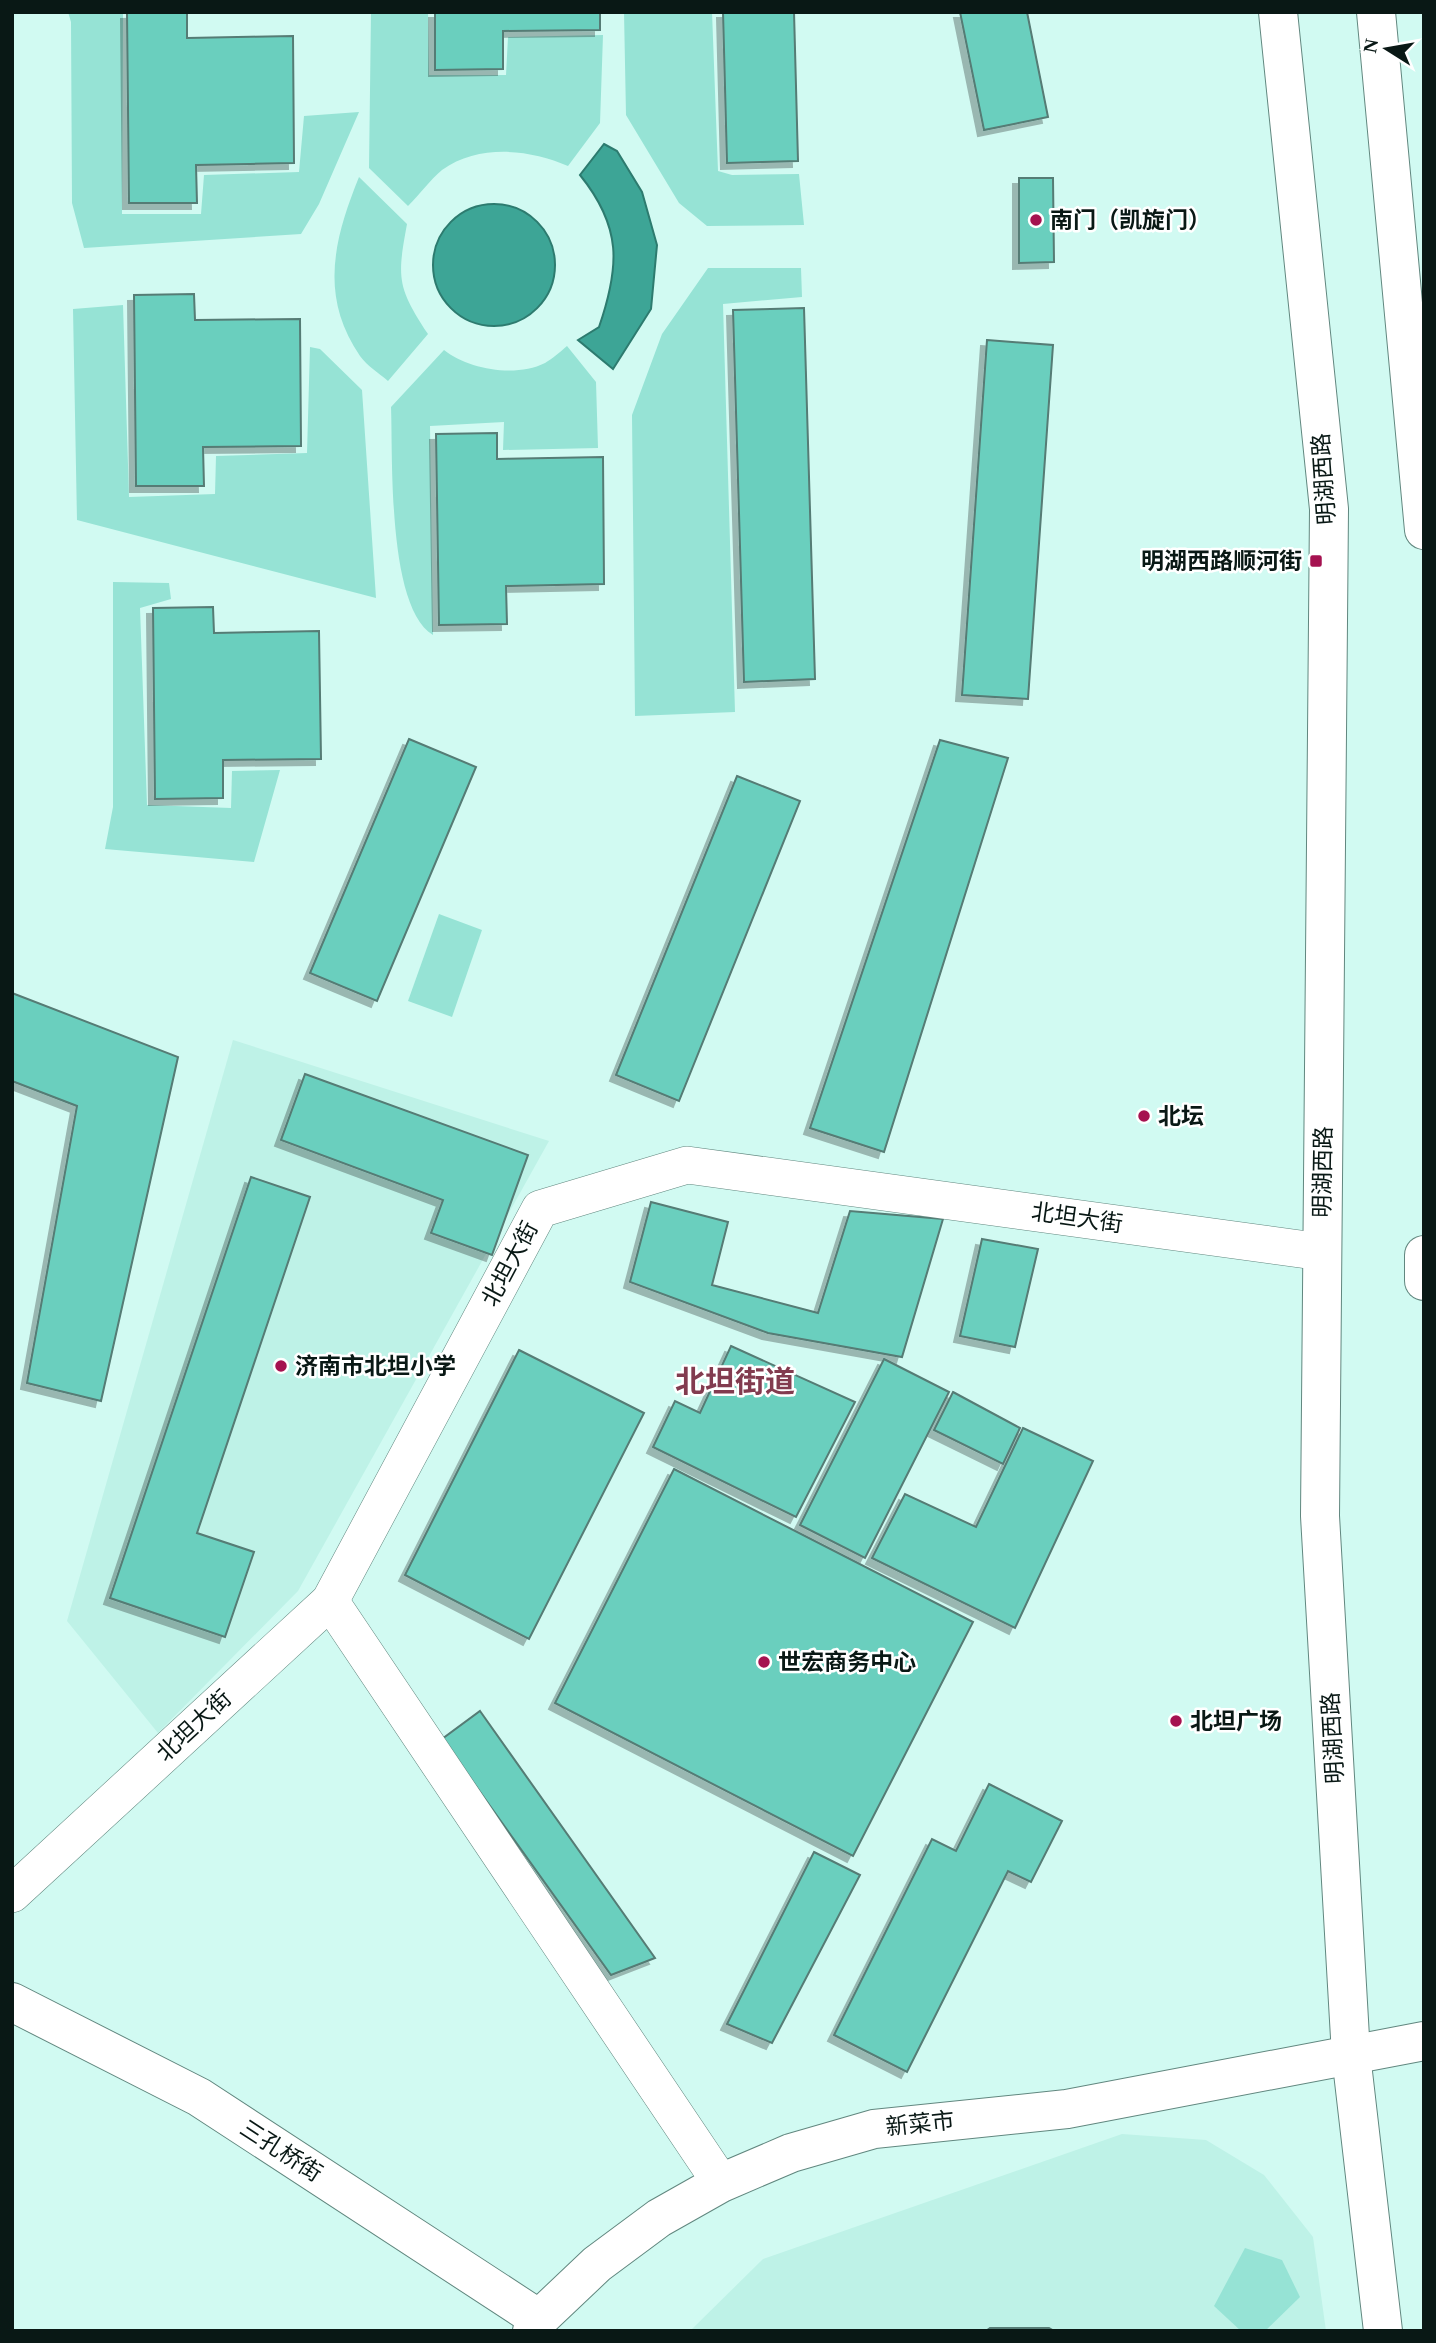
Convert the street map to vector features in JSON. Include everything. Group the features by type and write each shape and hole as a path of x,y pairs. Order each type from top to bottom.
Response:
{"main road":[{"name":"明湖西路","path":"1278,12 1329,509 1320,1516 1351,2055 1383,2331"},
{"path":"1376,12 1424,530"},
{"path":"1424,1255 1424,1281"},
{"name":"三孔桥街","path":"12,2002 199,2097 535,2325"},
{"name":"新菜市","path":"535,2325 597,2264 659,2218 721,2183 791,2153 874,2129 1067,2109 1424,2041"}],"street":[{"name":"北坦大街","path":"12,1894 330,1601 540,1209 687,1165 1322,1252"},
{"path":"330,1601 721,2183"}],"shaded area":[{"path":"68,12 123,12 122,214 201,214 204,175 299,172 304,116 359,112 319,204 301,234 84,248 72,203 71,22"},
{"path":"371,12 428,12 429,75 506,75 508,37 603,35 600,123 568,166 521,153 472,156 442,170 408,206 369,168"},
{"path":"624,12 712,12 718,171 732,175 799,174 804,225 707,226 679,203 626,115"},
{"path":"604,144 617,151 642,192 657,245 651,309 613,369 578,340 599,327 611,285 613,248 610,230 604,212 580,175"},
{"path":"359,177 407,224 402,257 402,282 410,305 428,334 388,381 360,356 347,334 335,289 338,245"},
{"path":"494,204 517,209 537,222 550,242 555,265 550,288 537,308 517,321 494,326 471,321 451,308 438,288 433,265 438,242 451,222 471,209"},
{"path":"708,268 801,268 802,297 723,304 735,712 635,716 632,415 662,334"},
{"path":"123,305 129,497 215,494 216,456 307,453 310,347 320,349 362,390 376,598 77,520 73,309"},
{"path":"567,346 596,382 598,448 503,450 504,422 430,426 433,635 418,619 407,595 400,564 393,494 391,407 444,350 454,357 479,366 520,370 545,363"},
{"path":"113,582 169,583 171,599 140,608 147,805 231,808 232,771 280,770 254,862 105,849 113,807"},
{"path":"439,914 482,930 452,1017 408,1001"},
{"name":"济南市北坦小学","path":"233,1040 549,1141 298,1591 158,1733 67,1621"},
{"path":"1122,2134 1206,2140 1264,2175 1313,2237 1326,2331 690,2331 763,2259"},
{"path":"1245,2248 1282,2260 1300,2297 1265,2331 1241,2331 1214,2306"}],"building":[{"path":"187,12 187,38 293,36 294,163 196,165 197,203 129,203 127,13"},
{"path":"435,12 600,12 600,30 503,31 503,69 435,70"},
{"path":"723,12 794,12 798,161 727,163"},
{"path":"960,12 1027,12 1048,117 984,130"},
{"name":"南门（凯旋门）","path":"1019,178 1053,178 1054,262 1019,263"},
{"path":"194,294 195,320 300,319 301,446 203,447 204,486 136,486 134,295"},
{"path":"804,308 815,679 744,682 733,310"},
{"path":"987,340 1053,345 1028,699 962,695"},
{"path":"497,433 497,459 603,457 604,584 506,586 507,624 439,625 436,434"},
{"path":"213,607 214,633 319,631 321,759 223,760 223,798 155,799 153,608"},
{"path":"409,739 476,767 377,1001 310,973"},
{"path":"940,740 1008,758 884,1152 810,1128"},
{"path":"737,776 800,801 679,1101 616,1075"},
{"path":"12,993 178,1057 101,1401 27,1383 77,1106 12,1081"},
{"path":"305,1074 528,1155 492,1255 431,1233 443,1200 281,1140"},
{"path":"251,1177 310,1197 197,1533 254,1552 225,1637 110,1598"},
{"path":"651,1202 728,1222 712,1285 818,1313 850,1211 943,1219 902,1357 768,1333 630,1282"},
{"path":"982,1239 1038,1249 1015,1347 960,1336"},
{"path":"731,1346 855,1402 796,1517 653,1447 675,1401 700,1413"},
{"path":"519,1350 644,1413 529,1639 405,1575"},
{"path":"884,1359 949,1392 865,1558 800,1525"},
{"path":"953,1392 1020,1428 1003,1464 934,1430"},
{"path":"1023,1428 1093,1461 1015,1628 872,1558 905,1494 976,1527"},
{"name":"世宏商务中心","path":"674,1469 973,1622 853,1856 555,1703"},
{"path":"480,1711 655,1958 611,1975 442,1739"},
{"path":"989,1784 1062,1821 1031,1882 1008,1871 907,2072 834,2035 932,1839 956,1851"},
{"path":"814,1852 860,1875 772,2043 727,2024"},
{"path":"990,2328 1049,2328 1054,2331 986,2331"}],"place":[{"name":"南门（凯旋门）","path":"1036,220"},
{"name":"明湖西路顺河街","path":"1316,561"},
{"name":"北坛","path":"1144,1116"},
{"name":"济南市北坦小学","path":"281,1366"},
{"name":"世宏商务中心","path":"764,1662"},
{"name":"北坦广场","path":"1176,1721"}],"district":[{"name":"北坦街道","path":"735,1381"}]}
